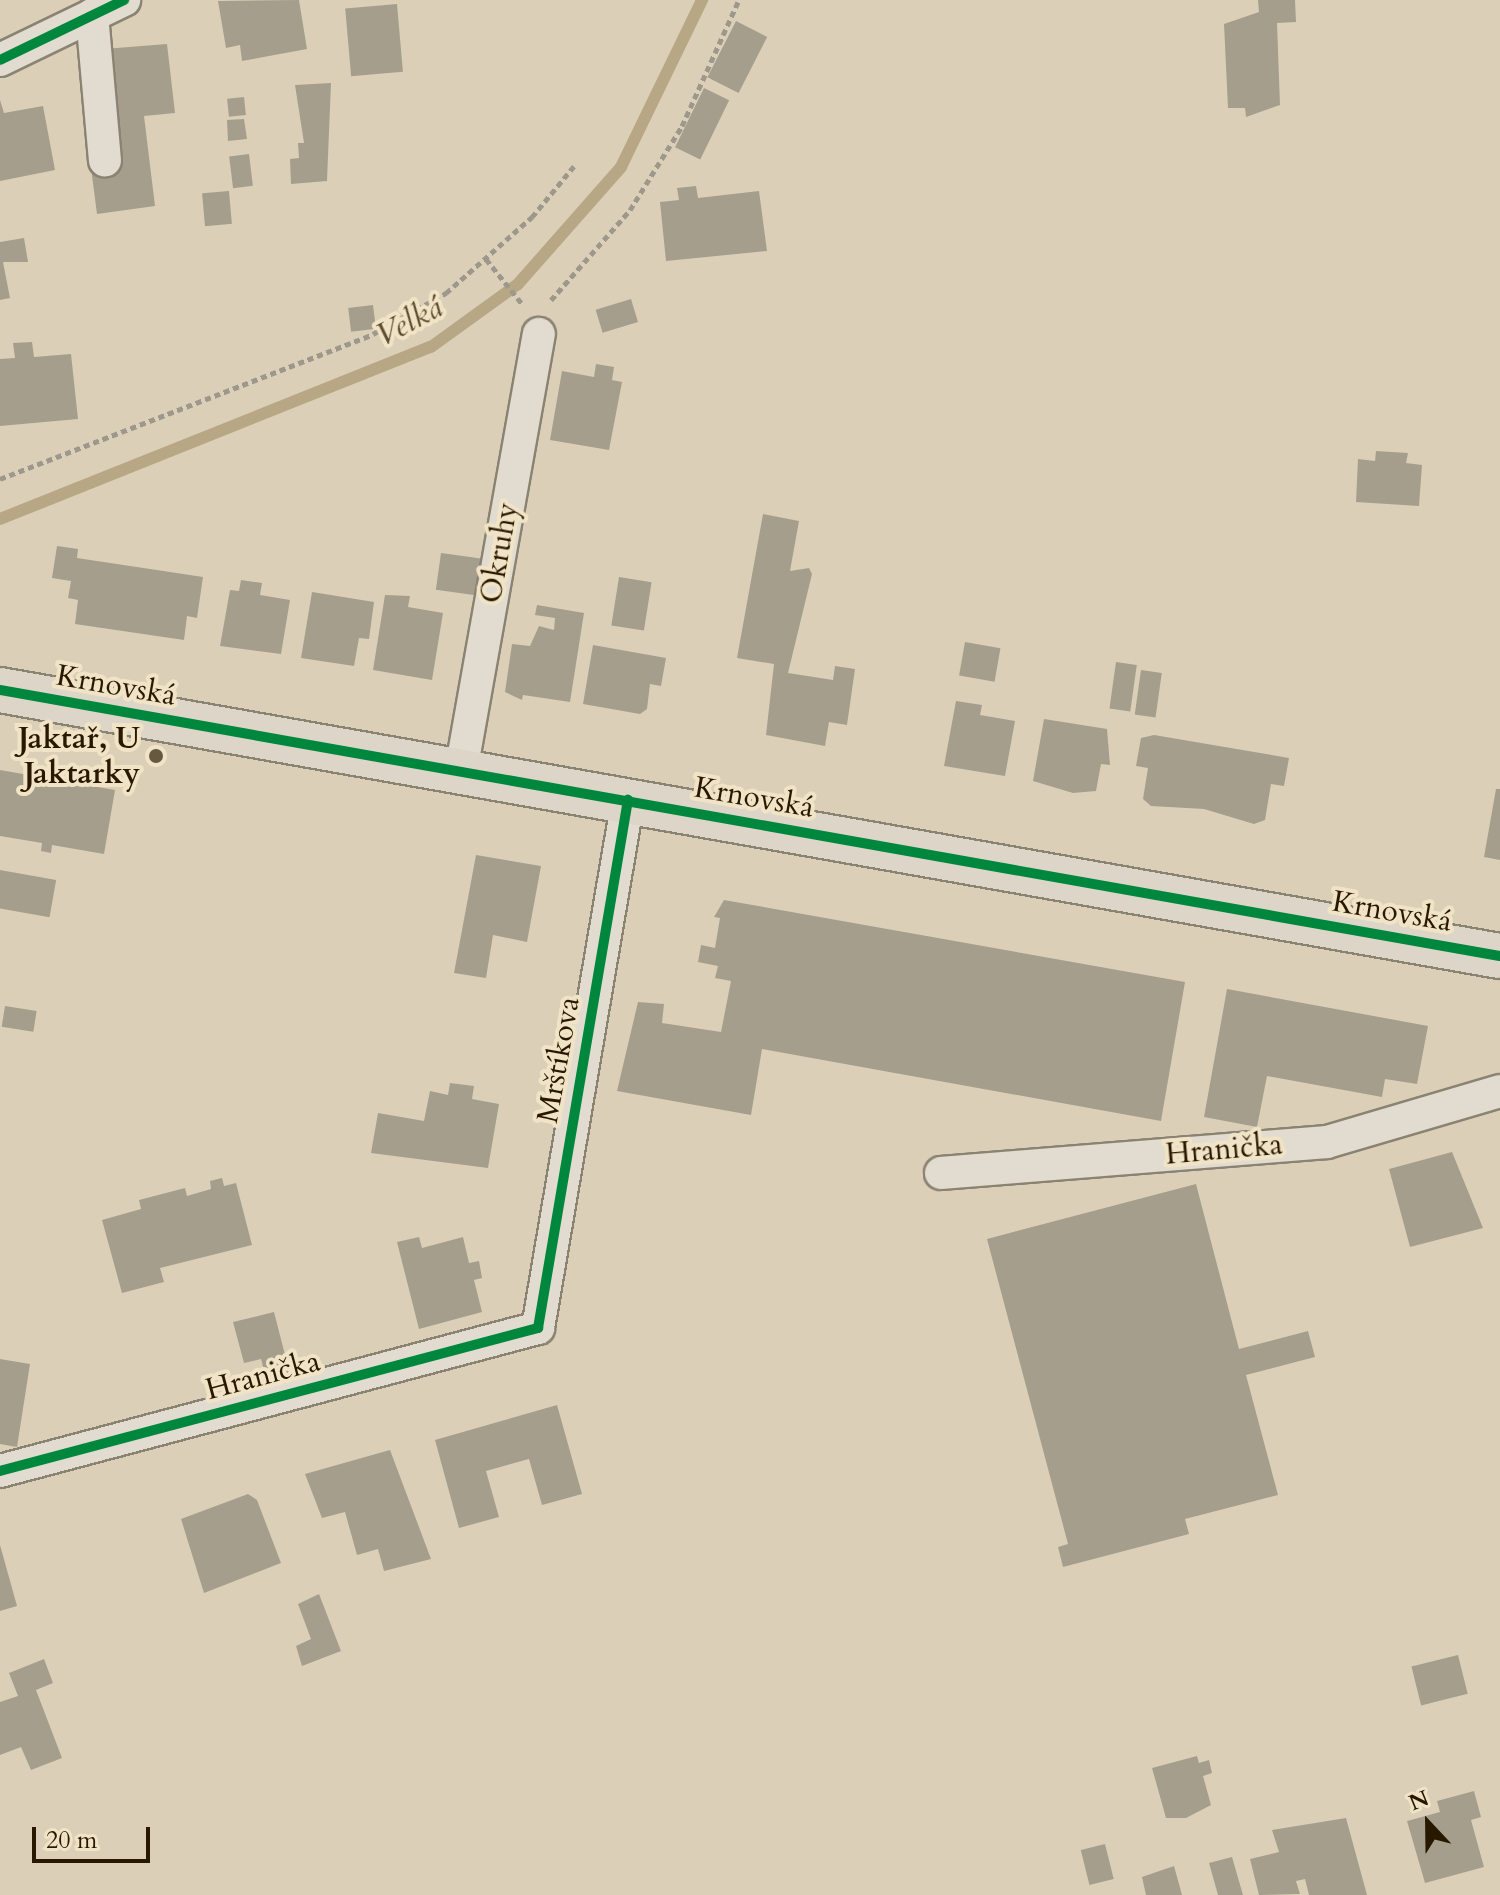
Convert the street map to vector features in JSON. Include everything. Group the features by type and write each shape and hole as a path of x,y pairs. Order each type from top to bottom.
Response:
{"main road":[{"name":"Krnovská","path":"0,690 1500,956"}],"street":[{"path":"0,60 124,0"},
{"path":"92,15 105,160"},
{"name":"Okruhy","path":"461,771 539,320"},
{"name":"Mrštíkova","path":"538,1328 628,800"},
{"name":"Hranička","path":"941,1173 1327,1142 1500,1091"},
{"name":"Hranička","path":"0,1471 538,1328"}],"path":[{"path":"486,259 539,320 630,210 682,126 739,0"},
{"path":"0,479 373,334 446,293 486,259 574,166"}],"building":[{"path":"299,0 307,49 242,61 240,45 226,48 218,1"},
{"path":"1258,0 1295,0 1296,22 1277,23 1280,105 1246,117 1245,108 1228,108 1224,24 1259,12"},
{"path":"397,4 403,72 351,76 345,9"},
{"path":"736,21 767,37 739,93 707,77"},
{"path":"167,44 175,113 144,116 155,206 97,214 91,168 116,166 104,49"},
{"path":"331,83 327,181 291,184 290,159 299,158 298,143 304,143 295,85"},
{"path":"704,88 729,100 700,160 675,147"},
{"path":"244,97 246,115 229,117 227,99"},
{"path":"0,100 4,113 43,106 55,170 0,181"},
{"path":"244,119 247,139 228,141 227,120"},
{"path":"249,154 253,186 233,188 229,156"},
{"path":"696,186 698,198 759,191 767,251 666,261 660,202 679,200 677,188"},
{"path":"229,191 232,224 205,226 202,193"},
{"path":"24,238 28,262 3,262 10,298 0,300 0,242"},
{"path":"631,299 638,322 603,333 596,310"},
{"path":"373,305 376,329 351,332 348,308"},
{"path":"32,342 34,357 71,354 78,419 0,426 0,359 15,358 13,343"},
{"path":"596,364 614,367 612,380 622,382 609,450 550,440 562,371 594,377"},
{"path":"1376,451 1408,453 1406,463 1422,465 1419,506 1356,502 1358,459 1375,461"},
{"path":"763,514 799,521 790,571 809,568 812,574 788,673 833,680 835,666 855,669 847,725 829,722 825,746 766,735 774,664 737,658"},
{"path":"57,546 78,549 77,558 203,577 197,618 187,616 184,640 75,624 78,600 68,598 71,581 52,578"},
{"path":"441,553 483,559 477,595 436,590"},
{"path":"619,577 652,582 644,631 611,625"},
{"path":"241,580 262,583 260,595 290,600 281,654 220,646 230,590 239,591"},
{"path":"312,592 374,602 369,639 359,638 354,666 301,658"},
{"path":"385,595 410,596 408,607 443,613 432,680 373,670"},
{"path":"537,605 584,613 570,702 523,695 522,700 505,692 512,644 530,646 539,626 554,630 555,618 535,615"},
{"path":"965,642 1000,648 995,682 959,675"},
{"path":"593,645 666,658 661,686 650,684 647,709 640,714 583,704"},
{"path":"1116,662 1137,665 1130,711 1109,709"},
{"path":"1141,670 1162,673 1156,717 1135,715"},
{"path":"956,701 982,705 980,715 1015,721 1005,776 944,766"},
{"path":"1044,719 1107,729 1110,765 1101,764 1096,791 1073,793 1033,781"},
{"path":"1154,735 1289,758 1284,786 1271,784 1265,820 1254,824 1204,809 1151,806 1143,799 1148,768 1136,766 1141,738"},
{"path":"0,770 115,790 104,854 52,845 51,853 41,851 42,843 0,836"},
{"path":"1496,789 1500,789 1500,860 1484,857"},
{"path":"476,855 541,866 527,942 493,935 486,978 454,973"},
{"path":"0,870 56,880 50,917 0,909"},
{"path":"724,900 1185,982 1161,1121 762,1049 751,1115 617,1091 638,1002 664,1004 662,1023 721,1032 731,981 715,978 718,966 698,962 701,945 715,948 720,918 714,917"},
{"path":"1227,989 1428,1026 1417,1084 1385,1079 1382,1097 1267,1076 1257,1127 1204,1117"},
{"path":"5,1006 37,1011 33,1032 2,1027"},
{"path":"450,1083 474,1086 472,1099 499,1104 488,1168 371,1153 378,1113 424,1121 430,1091 448,1095"},
{"path":"1452,1152 1483,1228 1410,1247 1389,1169"},
{"path":"222,1178 224,1186 236,1183 252,1245 160,1268 164,1282 122,1293 102,1220 141,1209 139,1200 185,1188 187,1196 211,1189 210,1181"},
{"path":"1196,1184 1239,1349 1308,1331 1315,1357 1246,1375 1278,1495 1185,1519 1189,1534 1063,1567 1058,1547 1068,1544 987,1239"},
{"path":"419,1237 422,1248 463,1237 469,1263 479,1261 482,1278 474,1280 482,1312 419,1329 397,1242"},
{"path":"274,1312 293,1386 270,1393 261,1359 244,1363 233,1322"},
{"path":"0,1359 30,1364 17,1447 0,1444"},
{"path":"557,1405 582,1494 542,1505 529,1459 486,1471 499,1517 459,1528 435,1440"},
{"path":"390,1450 431,1559 384,1571 378,1549 357,1555 345,1512 322,1518 305,1474"},
{"path":"248,1494 257,1500 281,1563 204,1593 181,1519"},
{"path":"0,1545 17,1606 0,1611"},
{"path":"319,1594 341,1651 302,1666 296,1646 311,1639 298,1604"},
{"path":"1458,1655 1468,1694 1421,1705 1411,1667"},
{"path":"44,1659 53,1683 36,1690 62,1758 31,1770 21,1747 0,1755 0,1702 18,1696 9,1673"},
{"path":"1197,1756 1199,1763 1209,1760 1212,1773 1203,1776 1211,1805 1186,1818 1166,1818 1152,1768"},
{"path":"1474,1791 1481,1817 1471,1820 1484,1867 1425,1883 1407,1821 1440,1812 1437,1801"},
{"path":"1346,1818 1367,1895 1309,1895 1305,1879 1296,1881 1300,1894 1259,1895 1250,1859 1279,1852 1272,1830"},
{"path":"1105,1844 1114,1879 1089,1885 1081,1850"},
{"path":"1232,1857 1243,1895 1218,1895 1209,1863"},
{"path":"1174,1866 1182,1895 1146,1895 1142,1877"}],"waterway":[{"name":"Velká","path":"0,519 431,347 518,284 621,167 702,0"}],"cycle path":[{"path":"0,60 124,0"},
{"path":"0,690 1500,956"},
{"path":"0,1471 538,1328 628,800"}],"place":[{"name":"Jaktař, U Jaktarky","path":"156,756"}]}
